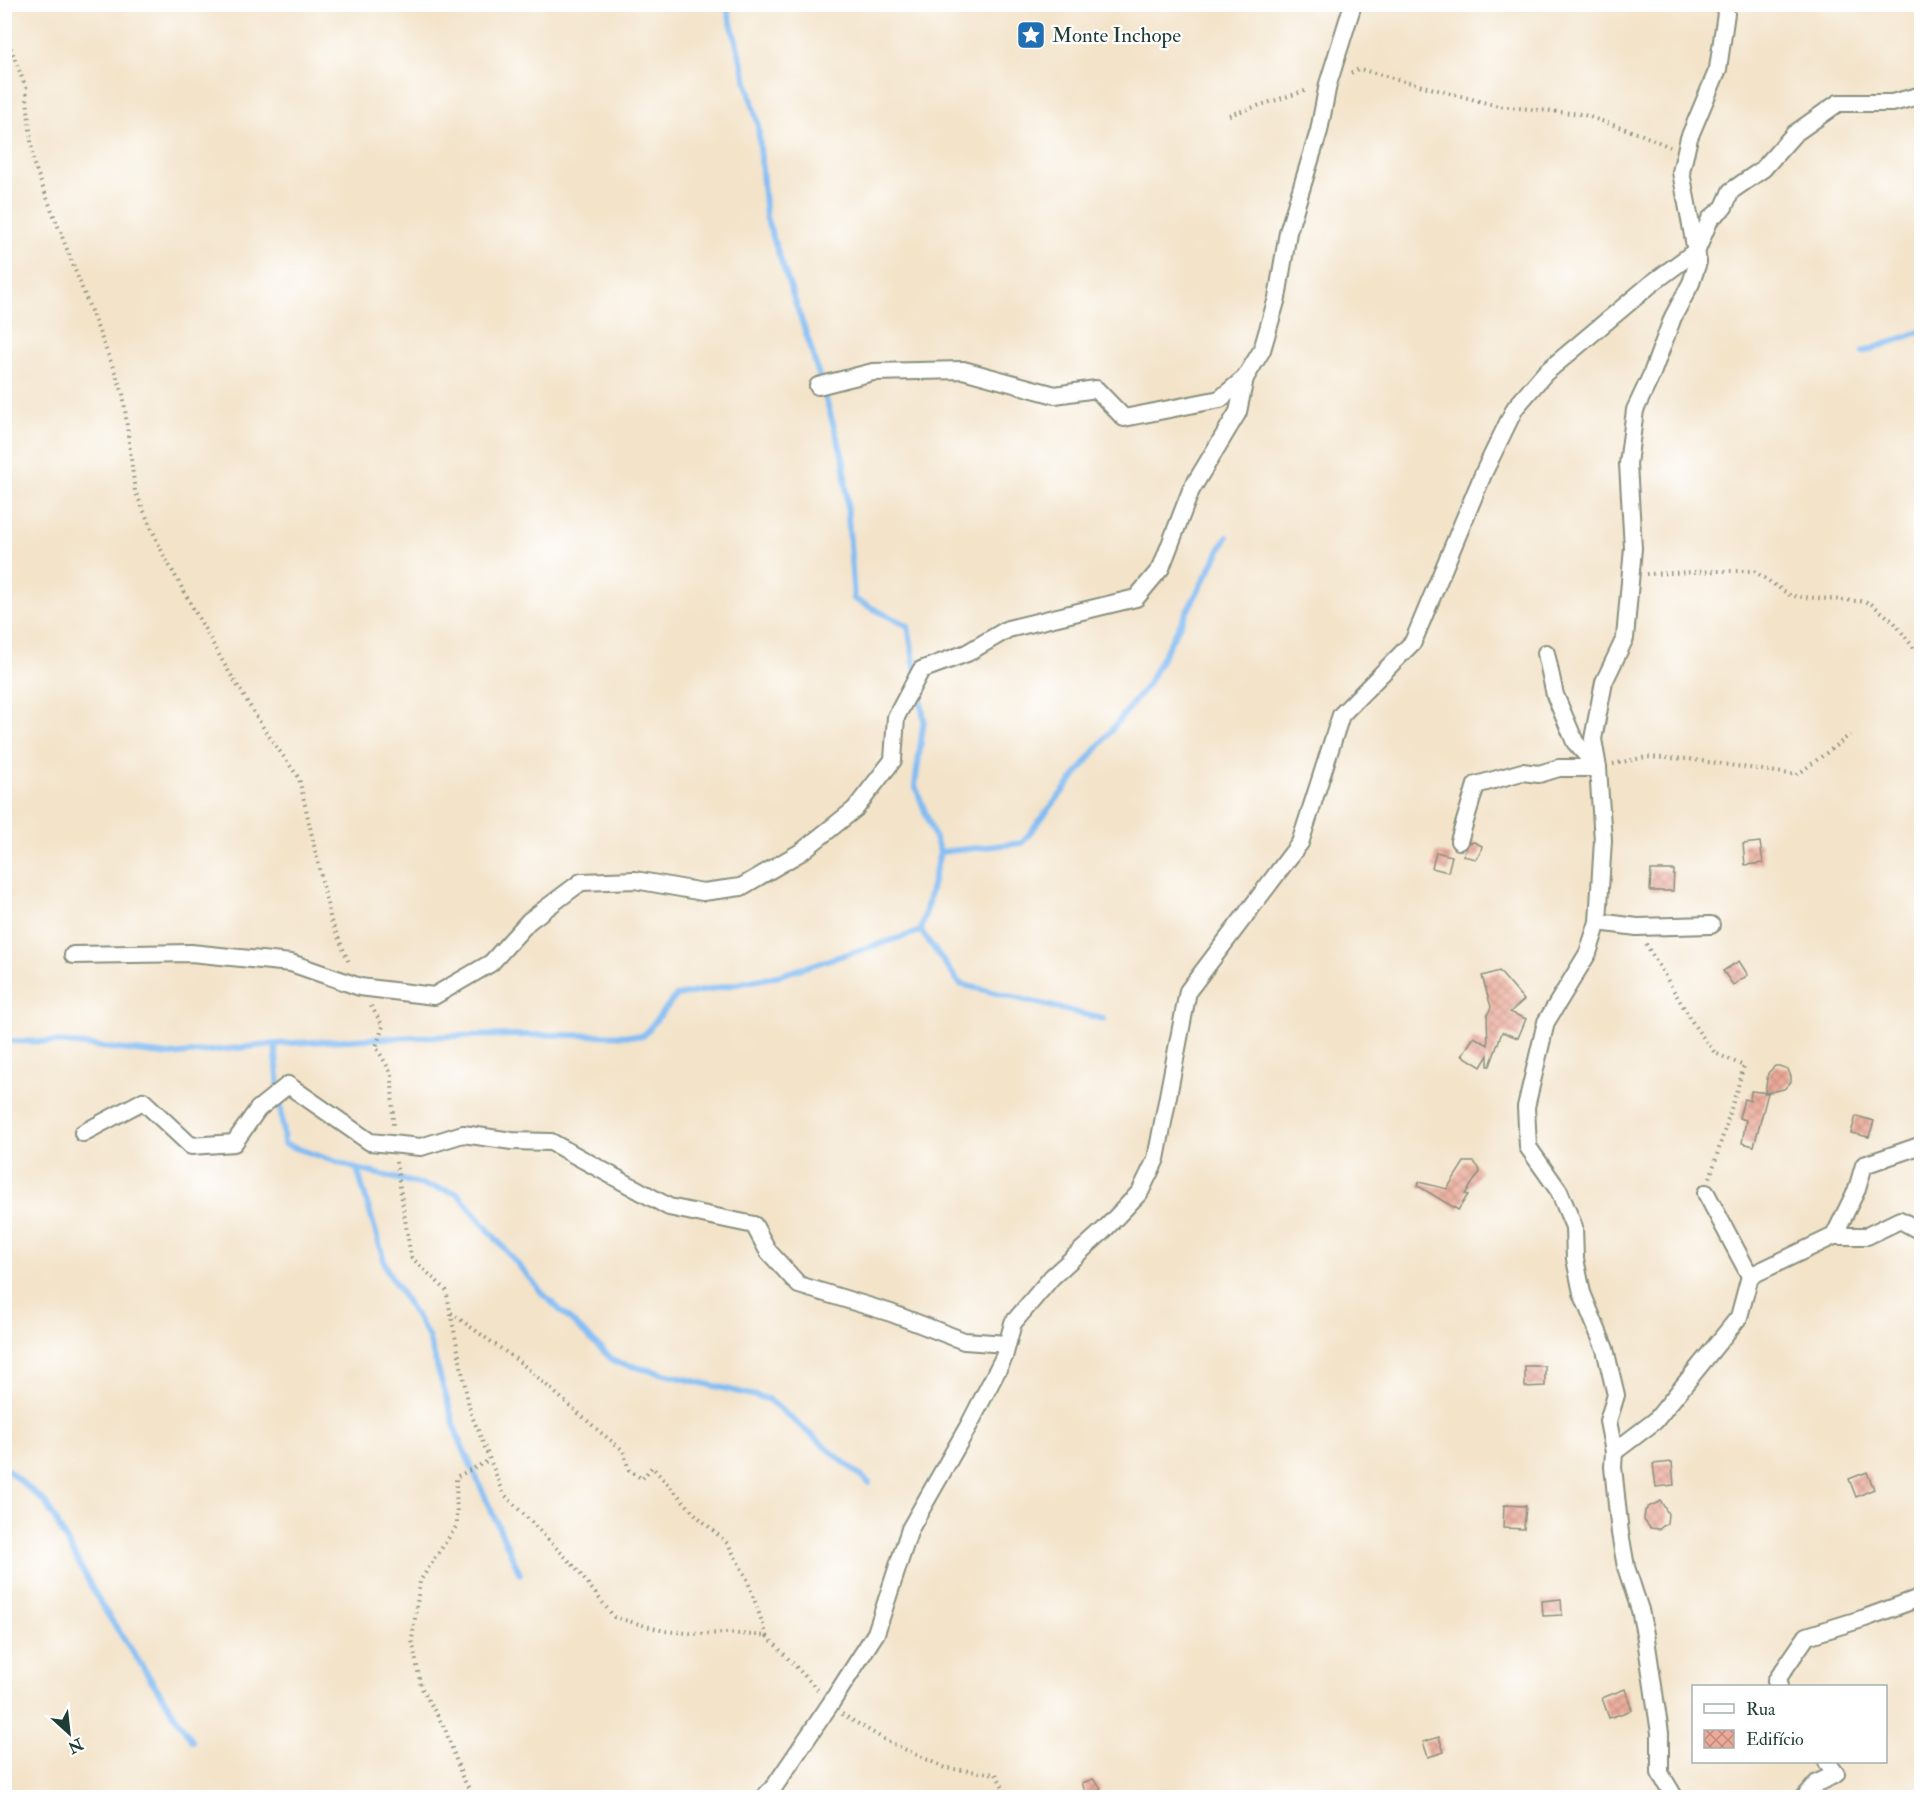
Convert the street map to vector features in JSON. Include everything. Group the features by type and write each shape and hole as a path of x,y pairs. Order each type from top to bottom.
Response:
{"street":[{"path":"818,386 873,372 963,370 1055,394 1096,389 1124,418 1220,399 1245,378 1262,350 1277,298 1288,232 1319,131 1328,84 1353,4"},
{"path":"1675,1797 1660,1773 1660,1733 1644,1629 1626,1567 1620,1533 1613,1467 1614,1452 1608,1421 1616,1395 1605,1349 1582,1293 1575,1259 1574,1227 1559,1191 1528,1147 1526,1107 1546,1022 1588,953 1598,922 1603,840 1598,768 1593,739 1604,682 1625,638 1633,548 1628,464 1635,410 1698,262 1681,172 1689,138 1718,69 1726,13 1724,4"},
{"path":"763,1797 780,1778 876,1632 910,1528 969,1425 1004,1357 1013,1323 1052,1277 1104,1230 1140,1192 1156,1159 1188,991 1300,843 1341,715 1413,642 1484,472 1515,408 1545,373 1651,284 1697,250 1710,219 1724,207 1731,191 1763,169 1794,134 1838,103 1892,103 1922,95"},
{"path":"73,955 191,953 291,963 359,984 434,996 490,963 529,921 581,882 635,880 703,892 741,887 801,852 855,809 894,760 896,717 921,670 967,653 1008,630 1136,598 1161,568 1191,490 1238,412 1245,378"},
{"path":"1546,653 1555,695 1575,742 1598,768"},
{"path":"1459,841 1476,785 1522,772 1539,774 1558,768 1598,768"},
{"path":"1598,922 1637,927 1712,925"},
{"path":"83,1133 143,1101 191,1146 234,1143 258,1109 288,1085 370,1142 421,1147 463,1134 512,1141 551,1142 669,1207 754,1225 768,1251 799,1285 891,1313 964,1341 1007,1344"},
{"path":"1834,1236 1857,1189 1864,1165 1922,1145"},
{"path":"1614,1452 1655,1421 1739,1317 1750,1276 1706,1193"},
{"path":"1750,1276 1834,1236 1867,1236 1900,1220 1922,1232"},
{"path":"1778,1685 1776,1681 1807,1636 1922,1597"},
{"path":"1804,1797 1817,1783 1836,1774 1828,1763"}],"path":[{"path":"4,31 26,88 33,162 123,393 135,491 163,554 223,662 266,732 299,778 331,921 359,984 383,1026 376,1047 392,1074 393,1144 411,1257 446,1290 470,1411 504,1494 573,1565 614,1617 664,1631"},
{"path":"1228,115 1328,84 1359,69 1498,106 1581,114 1640,134 1685,154"},
{"path":"1631,575 1754,571 1791,596 1869,602 1894,622 1922,658"},
{"path":"1598,768 1646,757 1688,759 1797,774 1850,735"},
{"path":"1637,927 1696,1028 1715,1053 1744,1066 1706,1193"},
{"path":"451,1313 521,1363 623,1450 629,1470 642,1479 652,1467 696,1515 728,1544 747,1580 767,1636"},
{"path":"474,1797 462,1776 445,1729 421,1687 412,1640 420,1581 457,1525 456,1477 490,1460"}],"building":[{"path":"1474,842 1482,846 1480,854 1476,859 1463,856 1469,843"},
{"path":"1760,842 1763,863 1745,865 1743,844"},
{"path":"1436,852 1452,856 1448,872 1432,868"},
{"path":"1651,870 1674,870 1673,891 1650,891"},
{"path":"1739,961 1748,975 1733,985 1723,971"},
{"path":"1499,971 1524,1000 1510,1012 1526,1019 1518,1038 1502,1032 1490,1066 1488,1066 1488,1055 1481,1067 1462,1055 1474,1037 1488,1045 1487,1016 1491,1007 1482,976"},
{"path":"1775,1066 1788,1069 1791,1082 1784,1089 1765,1093 1768,1073"},
{"path":"1751,1091 1768,1093 1754,1146 1742,1143 1746,1120 1739,1118 1744,1099 1750,1101"},
{"path":"1856,1116 1874,1121 1869,1137 1851,1133"},
{"path":"1464,1162 1474,1162 1480,1172 1465,1194 1468,1195 1458,1210 1418,1186 1419,1182 1447,1189"},
{"path":"1525,1366 1545,1366 1545,1386 1525,1387"},
{"path":"1672,1462 1674,1485 1656,1487 1653,1464"},
{"path":"1867,1472 1874,1489 1856,1497 1849,1479"},
{"path":"1661,1501 1668,1514 1667,1523 1659,1529 1650,1528 1644,1520 1645,1511 1648,1507"},
{"path":"1504,1505 1526,1506 1524,1529 1503,1528"},
{"path":"1561,1599 1562,1615 1543,1616 1542,1601"},
{"path":"1625,1689 1632,1710 1609,1718 1602,1698"},
{"path":"1439,1737 1444,1752 1428,1757 1423,1742"},
{"path":"1093,1779 1101,1788 1095,1795 1086,1794 1082,1783"}],"waterway":[{"path":"726,4 758,124 766,217 810,345 844,461 854,599 908,626 916,672"},
{"path":"1863,352 1922,331"},
{"path":"921,931 940,852 1022,843 1148,684 1227,537"},
{"path":"918,685 924,719 915,785 940,852"},
{"path":"275,1044 459,1036 643,1036 676,996 777,976 921,931 960,984 1103,1019"},
{"path":"4,1041 58,1042 170,1055 275,1044 284,1144 357,1169 457,1193 543,1294 615,1362 768,1399 869,1483"},
{"path":"357,1169 387,1270 428,1336 458,1437 520,1574"},
{"path":"4,1467 46,1503 102,1606 192,1741"}],"place":[{"name":"Monte Inchope","path":"1031,35"}]}
